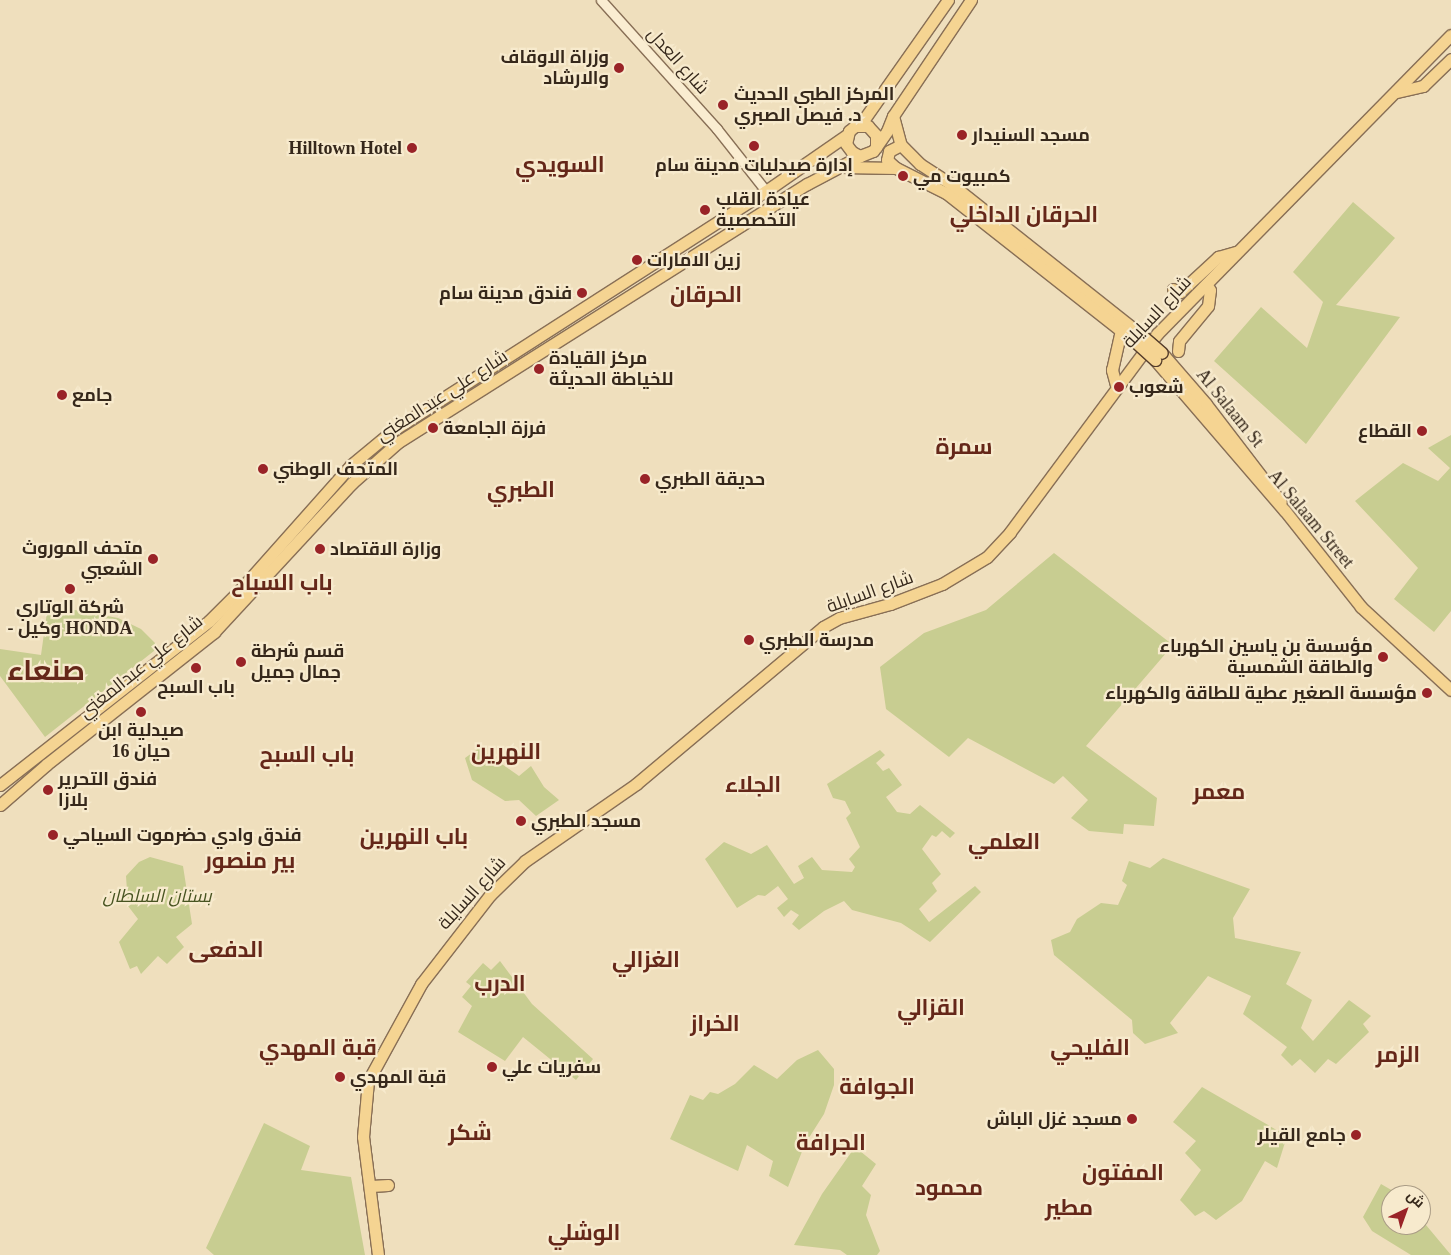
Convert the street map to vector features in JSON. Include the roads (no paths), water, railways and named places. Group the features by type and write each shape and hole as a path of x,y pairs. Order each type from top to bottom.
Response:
{"main road":[{"path":"948,0 860,124 847,135 848,148 860,156 869,154 876,147 893,116 971,0"},
{"name":"شارع السايلة","path":"378,1255 371,1186 363,1137 368,1081 421,984 490,894 525,861 636,784 823,628 839,618 890,604 942,584 987,557 1010,532 1116,385 1157,334 1451,35"},
{"path":"1397,92 1424,86 1451,59"},
{"path":"893,116 901,145 920,164 951,184 1136,336"},
{"path":"860,124 874,131 876,147"},
{"name":"شارع علي عبدالمغني","path":"0,785 208,621 240,590 351,465 392,431 766,191 847,135"},
{"path":"901,145 889,151 887,160 896,168 946,193 1121,330 1136,336"},
{"name":"شارع علي عبدالمغني","path":"0,805 46,764 214,632 352,483 398,443 860,156"},
{"path":"838,168 896,168"},
{"path":"1173,289 1180,292 1218,257 1236,252"},
{"path":"1178,351 1179,341 1208,306 1210,290 1206,284"},
{"path":"1116,385 1112,370 1121,330"},
{"name":"Al Salaam St","path":"1136,336 1159,356 1279,496 1285,511"},
{"path":"392,431 398,443"},
{"name":"Al Salaam Street","path":"1285,511 1361,607 1451,690"},
{"path":"371,1186 388,1184"}],"street":[{"name":"شارع العدل","path":"602,0 717,129 766,191"}],"place":[{"name":"وزراة الاوقاف والارشاد","path":"619,68"},
{"name":"المركز الطبي الحديث د. فيصل الصبري","path":"723,105"},
{"name":"مسجد السنيدار","path":"962,135"},
{"name":"إدارة صيدليات مدينة سام","path":"754,146"},
{"name":"Hilltown Hotel","path":"412,148"},
{"name":"كمبيوت مي","path":"903,176"},
{"name":"عيادة القلب التخصصية","path":"705,210"},
{"name":"زين الامارات","path":"637,260"},
{"name":"فندق مدينة سام","path":"582,293"},
{"name":"مركز القيادة للخياطة الحديثة","path":"539,369"},
{"name":"شعوب","path":"1119,387"},
{"name":"جامع","path":"62,395"},
{"name":"فرزة الجامعة","path":"433,428"},
{"name":"القطاع","path":"1422,431"},
{"name":"المتحف الوطني","path":"263,469"},
{"name":"حديقة الطبري","path":"645,479"},
{"name":"وزارة الاقتصاد","path":"320,549"},
{"name":"متحف الموروث الشعبي","path":"153,559"},
{"name":"شركة الوتاري - وكيل HONDA","path":"70,589"},
{"name":"مدرسة الطبري","path":"749,640"},
{"name":"مؤسسة بن ياسين الكهرباء والطاقة الشمسية","path":"1383,657"},
{"name":"قسم شرطة جمال جميل","path":"241,662"},
{"name":"باب السبح","path":"196,668"},
{"name":"مؤسسة الصغير عطية للطاقة والكهرباء","path":"1427,693"},
{"name":"صيدلية ابن حيان 16","path":"141,712"},
{"name":"فندق التحرير بلازا","path":"48,790"},
{"name":"مسجد الطبري","path":"521,821"},
{"name":"فندق وادي حضرموت السياحي","path":"53,835"},
{"name":"سفريات علي","path":"492,1067"},
{"name":"قبة المهدي","path":"340,1077"},
{"name":"مسجد غزل الباش","path":"1132,1119"},
{"name":"جامع القيلر","path":"1356,1135"}],"district":[{"name":"السويدي","path":"560,165"},
{"name":"الحرقان الداخلي","path":"1024,215"},
{"name":"الحرقان","path":"706,295"},
{"name":"سمرة","path":"964,447"},
{"name":"الطبري","path":"521,490"},
{"name":"باب السباح","path":"282,583"},
{"name":"صنعاء","path":"46,671"},
{"name":"النهرين","path":"506,752"},
{"name":"باب السبح","path":"307,755"},
{"name":"الجلاء","path":"753,785"},
{"name":"معمر","path":"1219,792"},
{"name":"باب النهرين","path":"414,837"},
{"name":"العلمي","path":"1004,842"},
{"name":"بير منصور","path":"250,861"},
{"name":"الدفعى","path":"226,950"},
{"name":"الغزالي","path":"646,960"},
{"name":"الدرب","path":"500,984"},
{"name":"القزالي","path":"931,1008"},
{"name":"الخراز","path":"715,1024"},
{"name":"قبة المهدي","path":"318,1048"},
{"name":"الفليحي","path":"1090,1048"},
{"name":"الزمر","path":"1398,1055"},
{"name":"الجوافة","path":"877,1087"},
{"name":"شكر","path":"470,1133"},
{"name":"الجرافة","path":"831,1143"},
{"name":"المفتون","path":"1123,1173"},
{"name":"محمود","path":"949,1188"},
{"name":"مطير","path":"1069,1208"},
{"name":"الوشلي","path":"584,1233"}],"park label":[{"name":"بستان السلطان","path":"157,896"}]}
